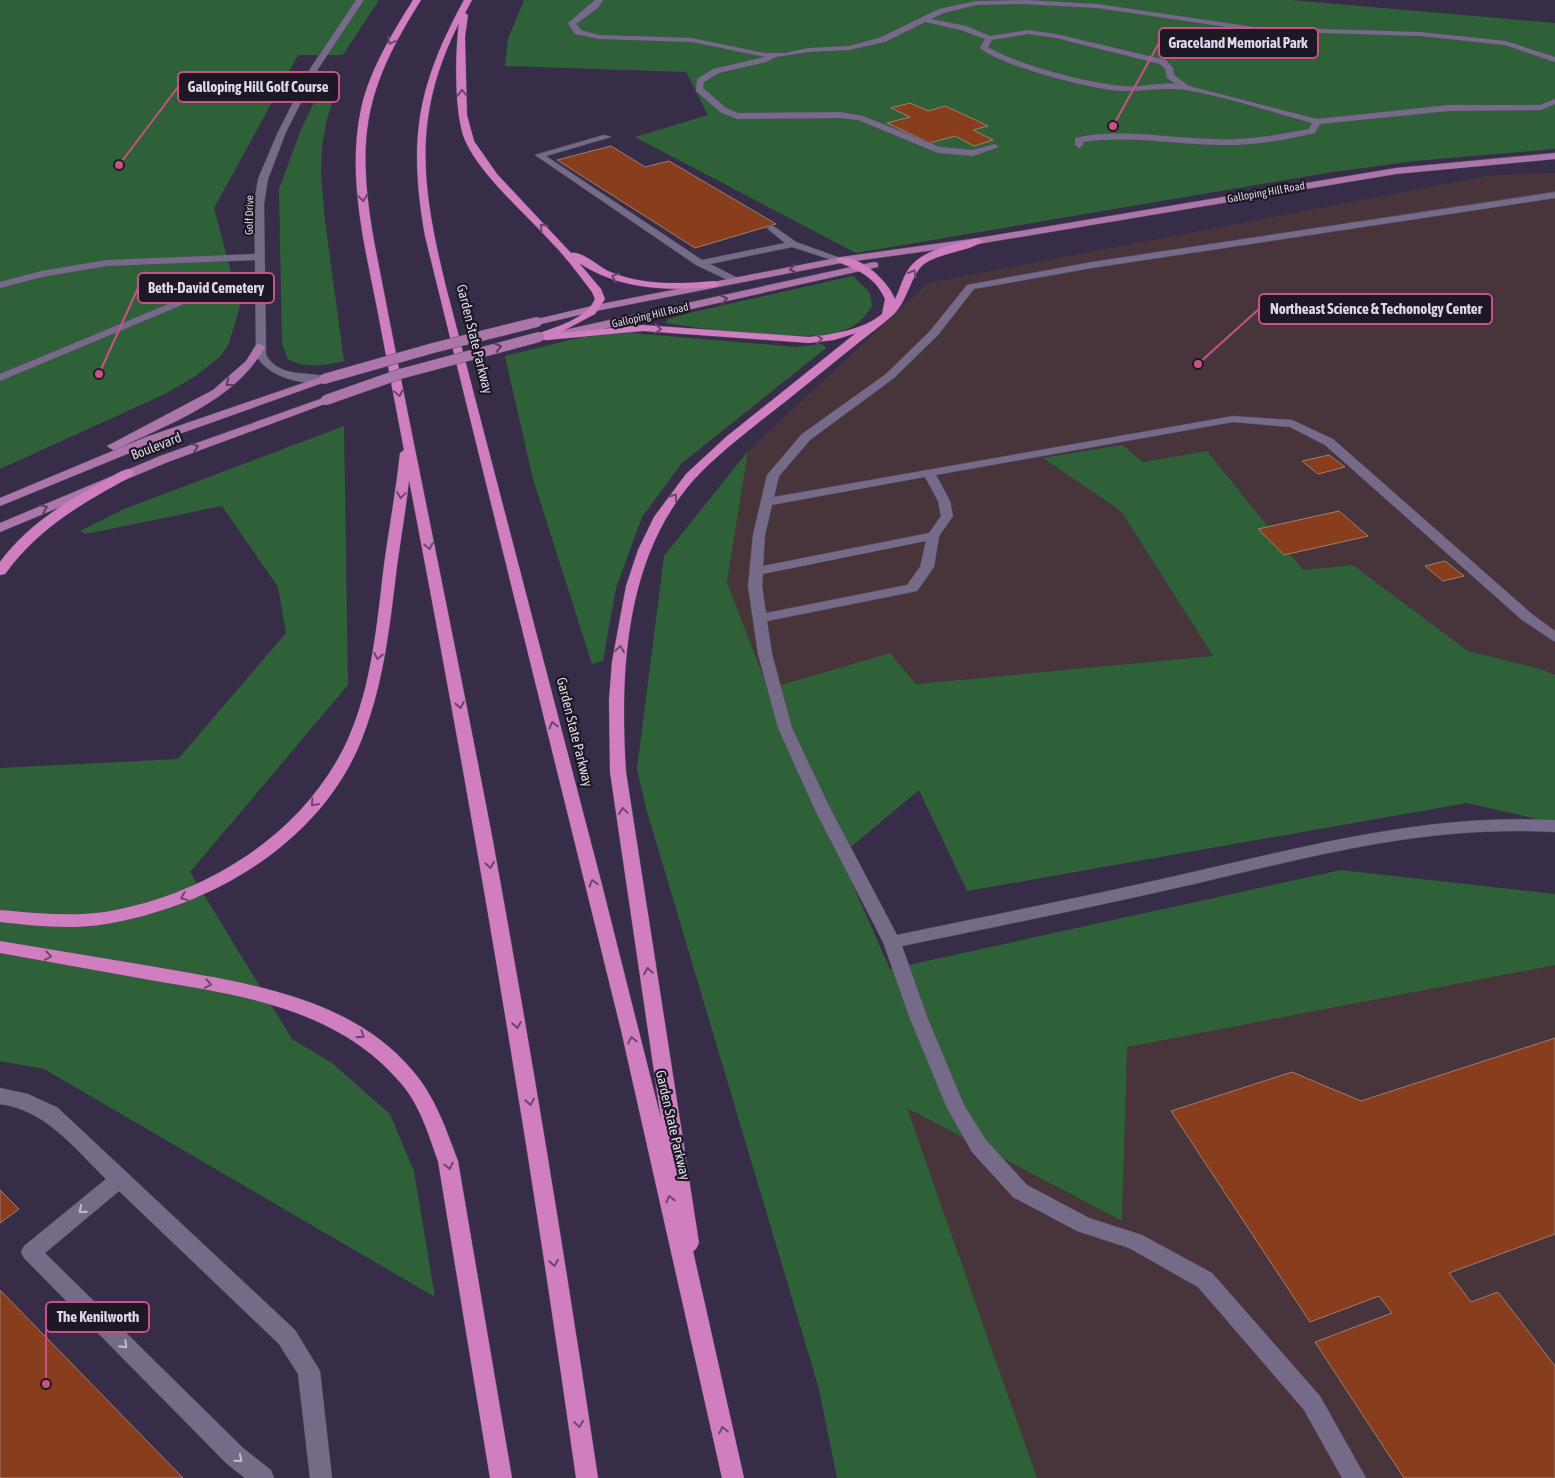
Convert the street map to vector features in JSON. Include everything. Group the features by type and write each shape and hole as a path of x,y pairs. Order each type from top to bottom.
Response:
{"highway":[{"path":"417,0 394,37 378,69 366,105 360,144 362,187 366,217 496,902 533,1120 587,1478"},
{"path":"468,1 461,37 463,115 467,135 477,154 494,176 556,241 597,291 600,299 596,308 586,316 539,337"},
{"name":"Garden State Parkway","path":"468,1 442,51 424,108 420,161 426,220 443,297 614,962 706,1348 733,1478"},
{"path":"556,241 591,266 628,282 664,287 715,284"},
{"path":"706,1348 618,772 616,696 624,628 650,540 664,511 681,488 722,447 882,319 900,300 918,264 932,256 978,241"},
{"path":"539,337 642,328 809,340 834,337 882,319 890,304 888,293 874,276 861,268 841,260"},
{"path":"0,916 41,922 90,921 134,913 168,903 211,884 252,859 287,831 321,795 338,772 355,738 374,674 383,627 405,464 406,429"},
{"path":"0,571 21,544 43,524 128,473"},
{"path":"0,947 243,990 311,1009 364,1037 381,1049 411,1079 432,1114 448,1160 501,1478"}],"main road":[{"name":"Galloping Hill Road","path":"324,379 432,348 596,308 841,260 978,241 1376,174 1555,156"},
{"name":"Galloping Hill Road","path":"326,400 400,374 539,337 589,329 978,241"},
{"path":"0,502 217,393 244,371 255,359 260,347"},
{"path":"324,379 367,378 400,374"},
{"name":"Boulevard","path":"0,502 142,444 324,379"},
{"name":"Boulevard","path":"0,528 128,473 249,426 326,400"}],"street":[{"name":"Golf Drive","path":"324,379 291,375 273,370 263,361 260,347 260,191 266,172 314,69 360,0"},
{"path":"599,0 595,6 572,23 578,32 599,37 692,40 764,55 849,48 882,40 942,11 976,4 1022,2 1097,6 1254,29 1420,34 1506,43 1555,60"},
{"path":"966,0 976,4"},
{"path":"926,20 963,28 988,38 1028,32 1056,36 1163,62 1169,68 1170,76 1188,88"},
{"path":"988,38 984,48 1001,58 1088,83 1124,89 1164,85 1188,88 1317,122 1449,108 1541,107 1555,101"},
{"path":"776,55 763,62 708,74 700,80 699,89 723,110 738,116 755,118 840,115 860,118 938,150 973,153 996,147"},
{"path":"1079,145 1078,140 1102,135 1154,136 1213,142 1262,141 1312,131 1317,122"},
{"path":"607,137 539,155 700,263 734,280"},
{"path":"1355,1478 1312,1403 1206,1280 1136,1241 1084,1225 1020,1191 979,1146 956,1108 919,1019 892,942 823,810 785,728 765,654 755,586 759,535 773,475 806,437 890,376 934,334 971,287 1092,265 1555,195"},
{"path":"772,228 793,244 841,260"},
{"path":"700,263 793,244"},
{"path":"0,285 41,274 107,264 260,257"},
{"path":"0,378 178,303"},
{"path":"767,502 1233,419 1292,424 1330,442 1528,617 1555,638"},
{"path":"760,618 912,588 927,567 933,536 947,516 944,501 929,473"},
{"path":"756,571 933,536"},
{"path":"892,942 1146,889 1309,852 1422,830 1489,824 1555,826"},
{"path":"0,1096 21,1099 52,1114 287,1337 309,1371 321,1478"},
{"path":"120,1179 31,1252 235,1456 263,1478"}],"shaded area":[{"path":"1555,173 1555,675 1544,670 1468,651 1353,565 1303,570 1207,451 1143,462 1044,458 1121,511 1213,656 916,684 768,689 727,582 748,451 928,283 1492,175"},
{"path":"1555,924 1555,1478 1037,1478 907,1108 1122,1221 1127,1047"}],"green space":[{"path":"0,0 379,0 343,55 298,55 214,208 240,306 229,343 220,357 194,377 165,394 0,469"},
{"path":"524,0 1291,0 1555,23 1555,149 1414,161 1327,173 856,253 635,137 708,115 686,72 505,66 508,39"},
{"path":"335,72 341,75 327,119 322,146 321,175 325,221 344,361 322,365 308,365 288,359 282,344 279,189 300,132 327,74"},
{"path":"853,276 870,293 872,306 855,325 831,334 785,336 706,329 665,323 669,319 693,312"},
{"path":"631,333 796,347 822,344 826,348 682,463 642,517 616,588 603,661 592,664 533,479 505,356 582,337"},
{"path":"344,426 348,685 190,872 292,1039 332,1063 390,1114 414,1171 435,1297 44,1069 0,1061 0,768 178,759 286,633 278,587 222,506 86,534 80,531 124,509"},
{"path":"1122,445 1143,462 1207,451 1303,570 1353,565 1468,651 1544,670 1555,675 1555,823 1467,803 967,891 919,790 840,856 890,969 1341,870 1555,894 1555,965 1127,1047 1122,1221 907,1108 1037,1478 837,1478 819,1389 646,808 637,769 664,556 748,451 727,582 768,689 890,653 916,684 1213,656 1121,511 1043,458"}],"building":[{"path":"910,103 928,111 945,106 988,126 973,130 993,140 974,146 955,136 930,143 887,123 910,117 891,108"},
{"path":"611,146 645,167 669,161 776,224 695,248 557,160"},
{"path":"1329,455 1345,467 1318,474 1302,461"},
{"path":"1339,511 1368,536 1284,555 1258,529"},
{"path":"1445,561 1464,576 1443,581 1425,566"},
{"path":"1555,1038 1555,1234 1449,1273 1471,1302 1498,1292 1555,1366 1555,1478 1404,1478 1315,1342 1392,1313 1379,1296 1310,1322 1171,1111 1292,1072 1361,1101"},
{"path":"0,1190 19,1209 0,1223"},
{"path":"0,1290 183,1478 0,1478"}],"place":[{"name":"Graceland Memorial Park","path":"1113,126"},
{"name":"Galloping Hill Golf Course","path":"119,165"},
{"name":"Northeast Science & Techonolgy Center","path":"1198,364"},
{"name":"Beth-David Cemetery","path":"99,374"},
{"name":"The Kenilworth","path":"46,1384"}]}
